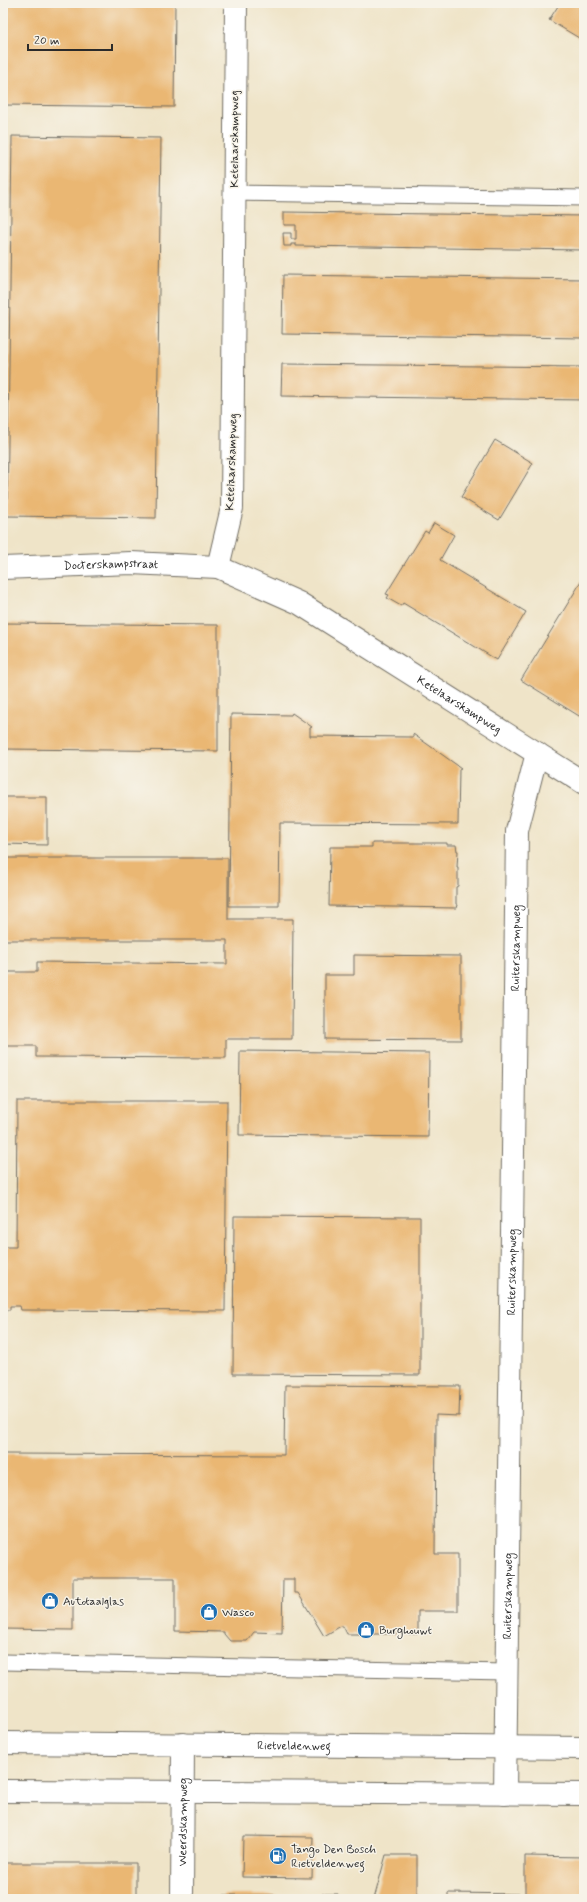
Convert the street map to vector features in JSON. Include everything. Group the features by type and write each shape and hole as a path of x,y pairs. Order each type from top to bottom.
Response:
{"street":[{"name":"Ketelaarskampweg","path":"236,3 232,508 218,567 299,603 537,754 584,782"},
{"name":"Docterskampstraat","path":"3,568 131,563 218,567"},
{"name":"Ruiterskampweg","path":"505,1794 517,831 537,754"},
{"name":"Rietveldenweg","path":"3,1743 505,1746 584,1748"},
{"name":"Weerdskampweg","path":"182,1899 183,1744"},
{"path":"3,1791 584,1794"}],"lane":[{"path":"234,193 584,198"},
{"path":"3,1662 506,1672"}],"building":[{"path":"3,3 175,3 174,107 3,105"},
{"path":"560,3 584,3 584,41 549,20"},
{"path":"12,136 161,138 156,518 7,516"},
{"path":"284,212 584,216 584,250 296,246 296,244 284,246 283,233 291,233 291,239 296,239 296,225 284,225"},
{"path":"283,275 584,279 584,338 282,334"},
{"path":"282,364 584,367 584,400 281,396"},
{"path":"495,440 533,463 499,520 461,497"},
{"path":"434,523 454,535 440,560 526,612 497,660 403,603 401,606 387,598 389,595 386,594 425,531 428,533"},
{"path":"584,577 584,719 521,680"},
{"path":"3,623 218,625 218,751 3,749"},
{"path":"292,713 312,727 310,728 310,736 413,737 413,734 461,768 459,769 458,824 280,823 279,906 229,906 231,714 291,715"},
{"path":"3,797 47,797 47,845 3,844"},
{"path":"372,843 447,843 447,845 456,845 458,851 458,886 456,887 457,908 329,906 330,847 372,847"},
{"path":"3,858 228,858 228,919 293,919 292,1039 226,1039 226,1058 36,1057 36,1046 3,1046 3,972 37,972 37,962 227,964 227,940 3,940"},
{"path":"354,955 461,956 461,1040 325,1039 325,975 354,975"},
{"path":"240,1051 429,1053 428,1137 239,1135"},
{"path":"17,1101 227,1101 225,1311 21,1310 20,1306 10,1306 10,1310 3,1310 3,1247 16,1247"},
{"path":"234,1216 420,1217 420,1375 233,1374"},
{"path":"285,1385 460,1386 459,1416 436,1415 435,1554 458,1554 458,1611 418,1611 418,1634 347,1634 343,1626 341,1626 324,1636 298,1593 294,1593 294,1579 283,1579 282,1633 254,1632 247,1641 230,1641 224,1632 175,1631 175,1578 73,1578 73,1630 3,1629 3,1454 284,1455"},
{"path":"243,1836 313,1837 312,1878 242,1877"},
{"path":"386,1855 417,1855 417,1899 374,1899"},
{"path":"525,1856 584,1857 584,1899 448,1899 448,1893 525,1894"},
{"path":"3,1863 136,1863 136,1899 3,1899"},
{"path":"322,1894 338,1894 338,1899 322,1899"},
{"path":"224,1895 310,1895 310,1899 224,1899"}],"place":[{"name":"Autotaalglas","path":"50,1601"},
{"name":"Wasco","path":"209,1612"},
{"name":"Burghouwt","path":"366,1630"},
{"name":"Tango Den Bosch Rietveldenweg","path":"278,1856"}]}
